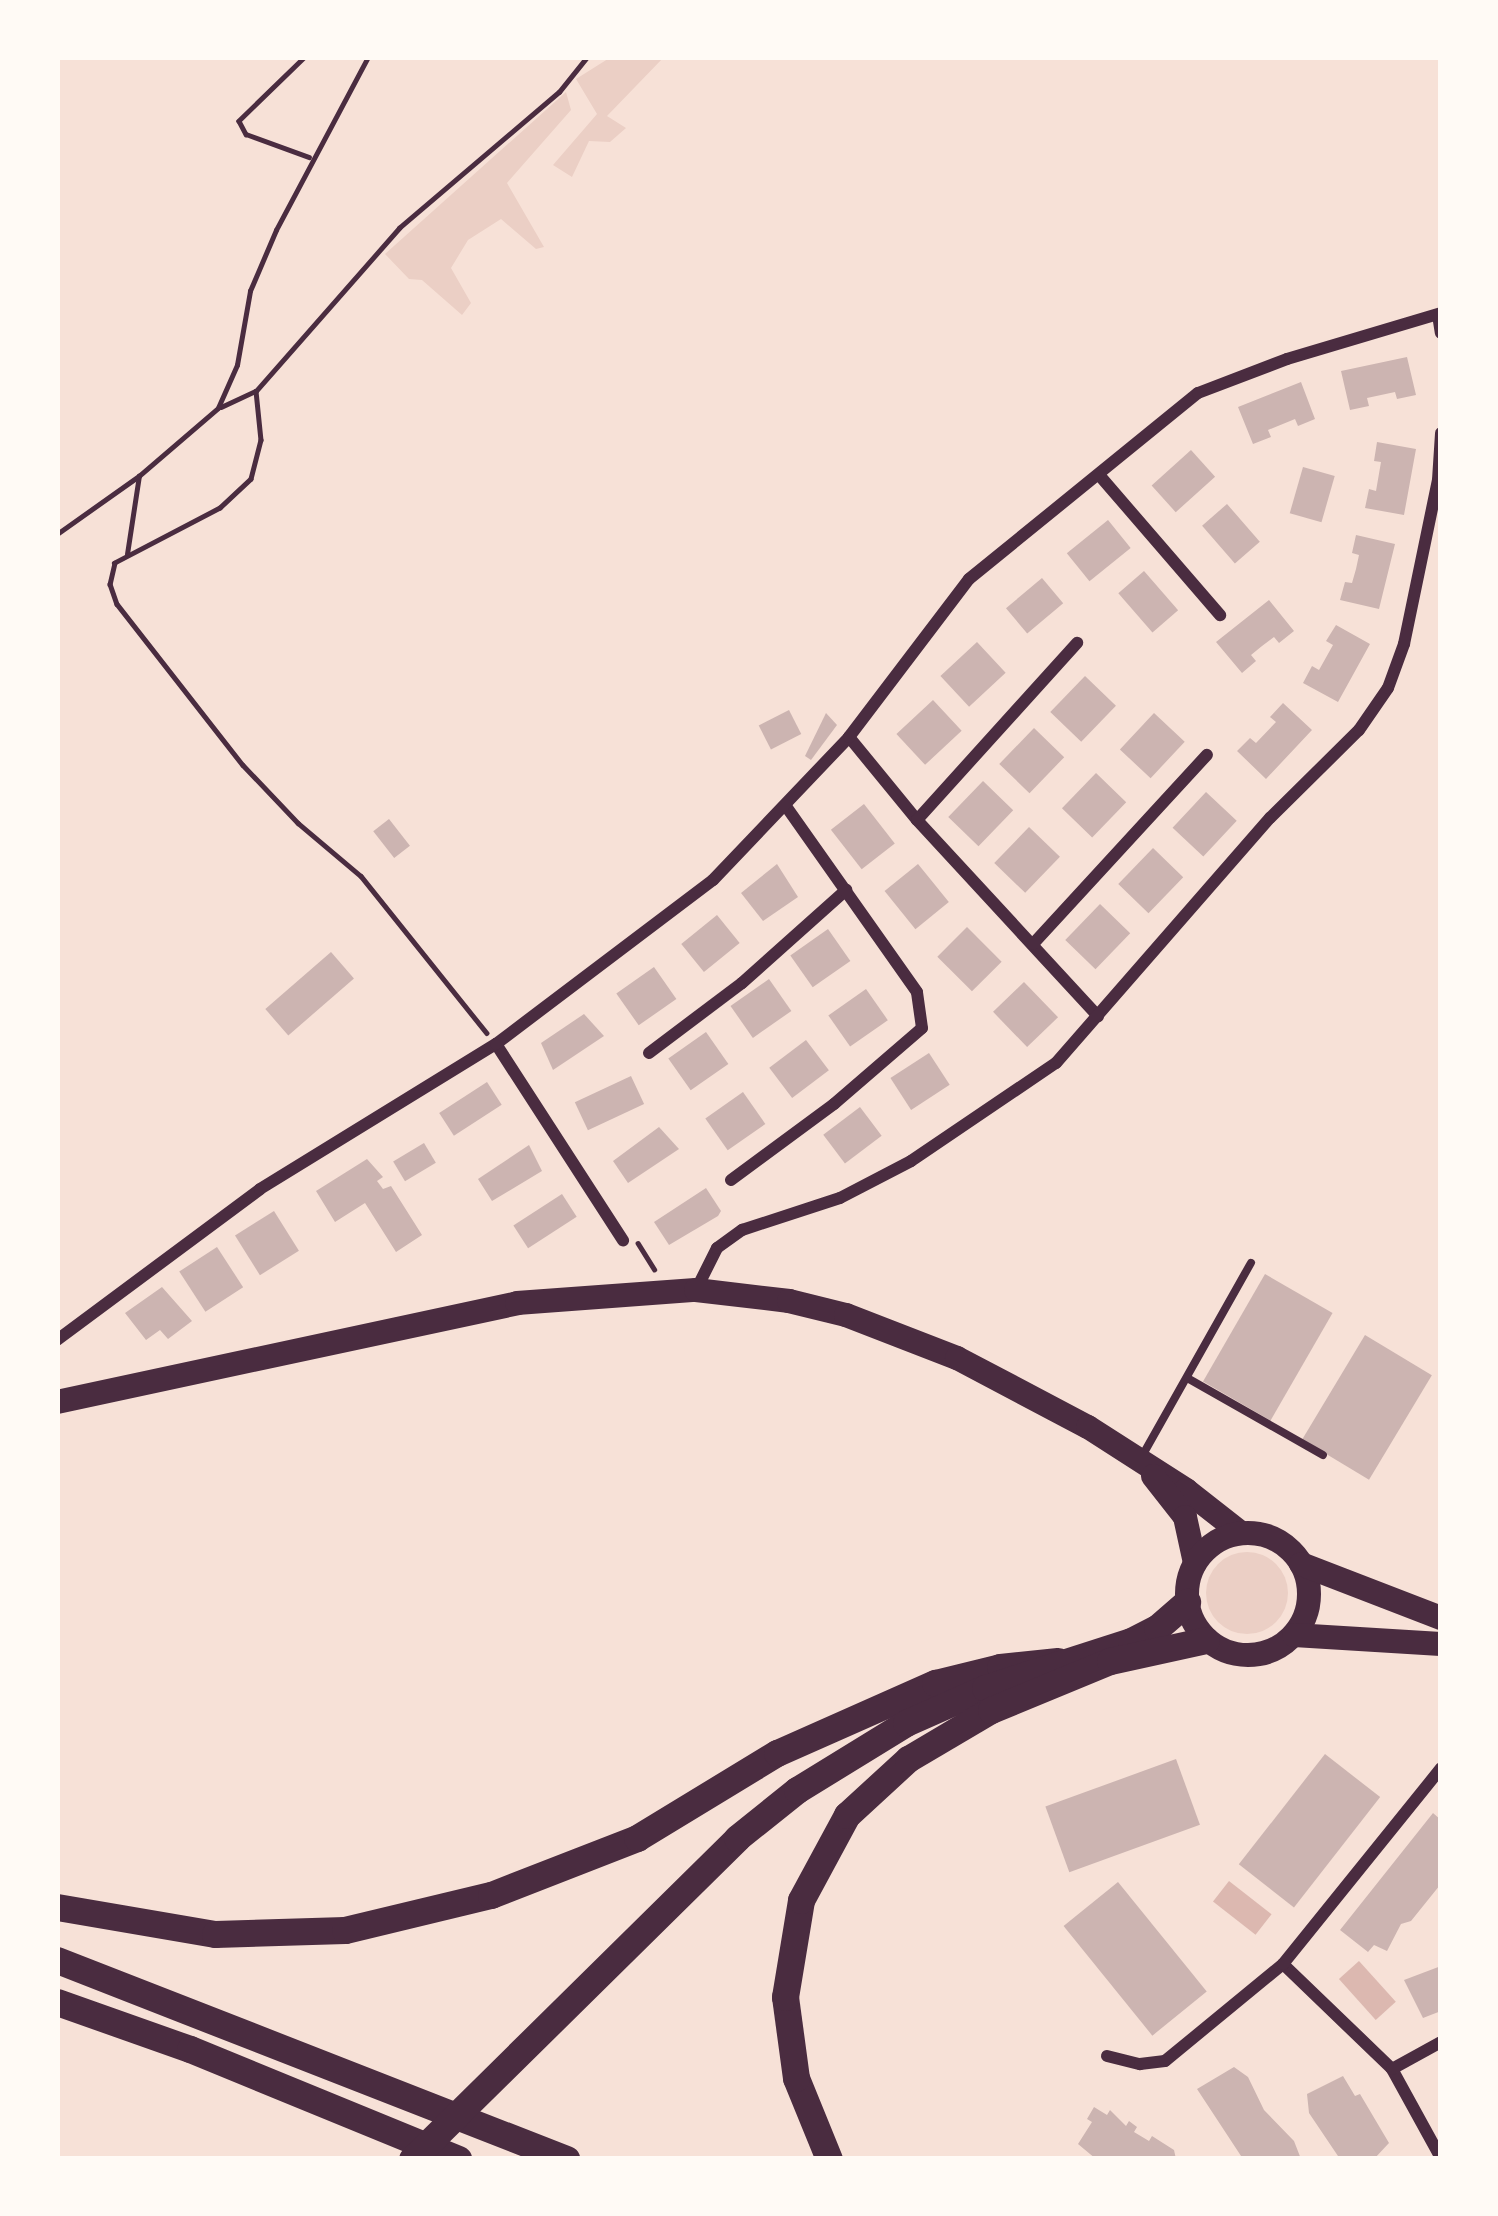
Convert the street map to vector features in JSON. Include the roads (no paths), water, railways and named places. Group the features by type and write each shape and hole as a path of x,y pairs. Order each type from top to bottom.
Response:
{"highway":[{"path":"57,1402 517,1303 697,1290 789,1301 893,1333 1015,1387 1140,1460 1240,1534"},
{"path":"412,2159 737,1838 858,1748 1058,1661 1131,1640 1157,1628 1186,1602 1195,1563 1185,1517 1140,1460"},
{"path":"1195,1563 1222,1538 1240,1534 1275,1540 1300,1564 1441,1618"},
{"path":"963,1699 1206,1640 1241,1655 1279,1648 1294,1635 1308,1600 1300,1564"},
{"path":"1186,1602 1206,1640"},
{"path":"1294,1635 1441,1644"},
{"path":"57,1907 215,1934 345,1930 491,1895 637,1838 777,1753 935,1683 1000,1667 1058,1661"},
{"path":"829,2159 796,2078 785,1997 801,1900 821,1855 863,1798 908,1759 991,1710 1110,1661"},
{"path":"57,1960 566,2159"},
{"path":"57,2002 190,2049 458,2159"},
{"path":"57,2022 190,2049"}],"street":[{"path":"57,1340 260,1189 496,1044 713,880 788,808 849,737 970,579 1198,392 1286,359 1440,314 1441,334"},
{"path":"697,1290 717,1248 742,1230 840,1198 911,1161 1055,1063 1270,818 1359,730 1388,688 1404,644 1438,480 1441,433"},
{"path":"1100,476 1220,615"},
{"path":"917,820 1077,644"},
{"path":"849,737 917,820 1097,1016"},
{"path":"1034,944 1207,755"},
{"path":"731,1180 835,1104 922,1028 917,992 788,808"},
{"path":"649,1053 742,983 846,890"},
{"path":"496,1044 623,1240"},
{"path":"1107,2056 1140,2064 1165,2061 1283,1964 1441,1768"},
{"path":"1283,1964 1392,2069 1441,2158"},
{"path":"1392,2069 1441,2042"}],"lane":[{"path":"1140,1460 1251,1263"},
{"path":"1189,1379 1324,1455"}]}
